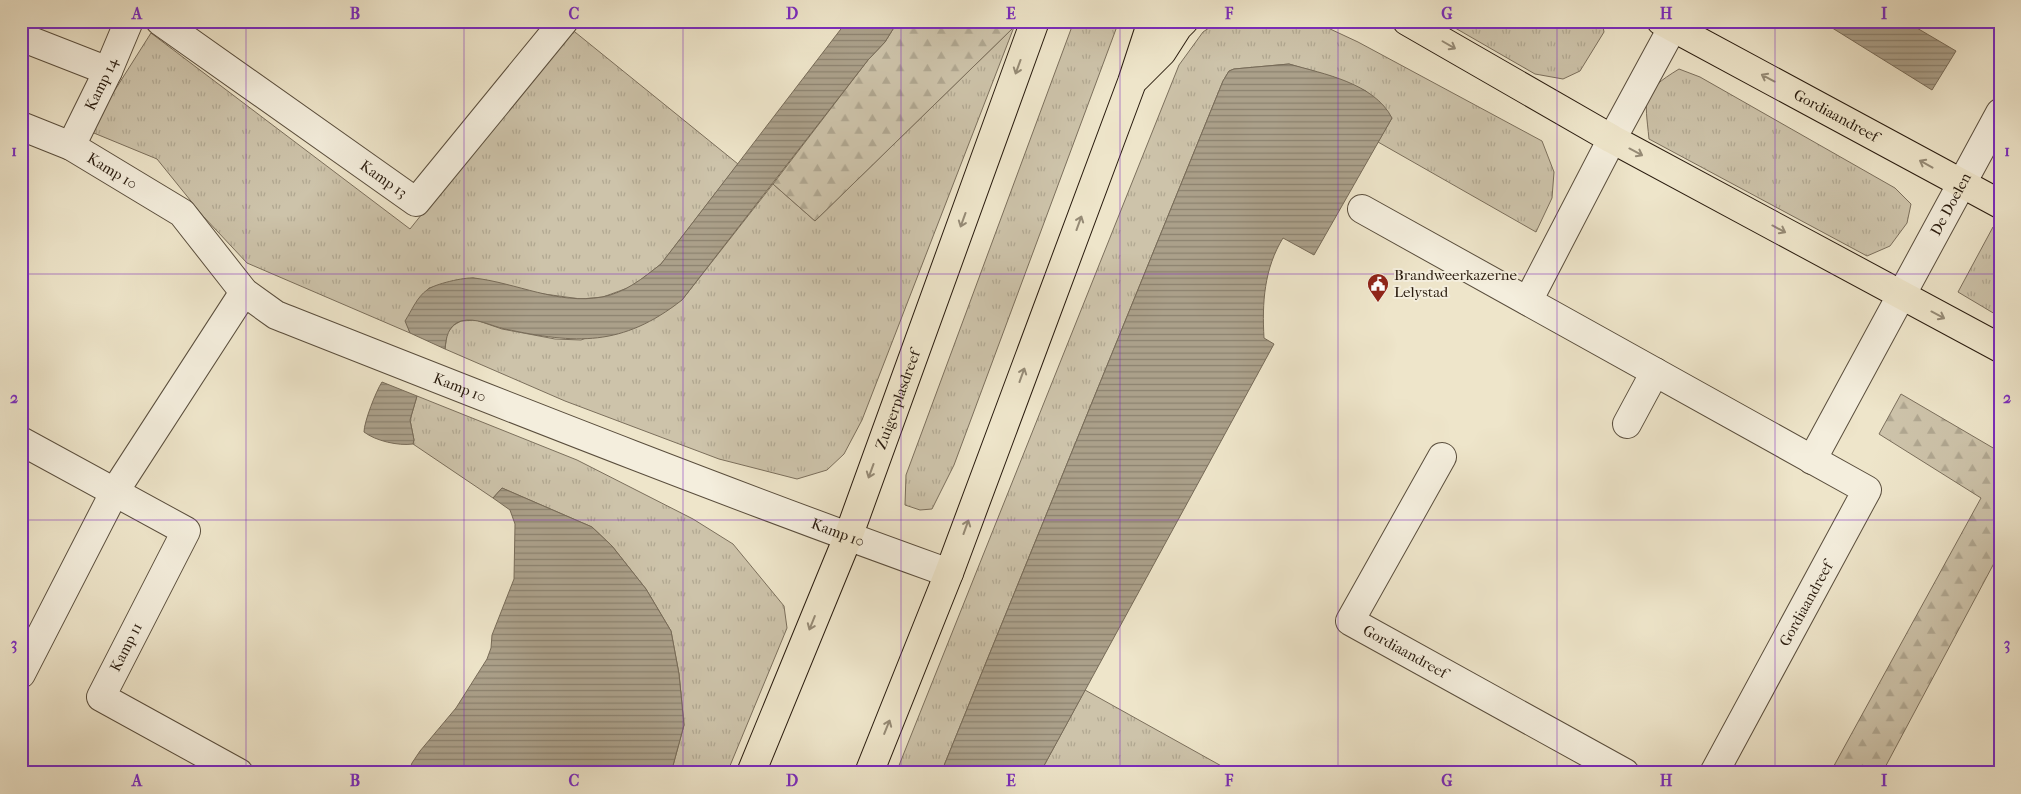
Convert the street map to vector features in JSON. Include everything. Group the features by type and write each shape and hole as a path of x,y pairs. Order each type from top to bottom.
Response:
{"main road":[{"name":"Zuigerplasdreef","path":"751,773 848,537 1034,21"},
{"path":"869,773 949,573 1132,82 1152,21"},
{"path":"1132,82 1162,52 1184,21"},
{"path":"1407,21 1612,139 2000,348"},
{"name":"Gordiaandreef","path":"1670,23 2000,204"}],"street":[{"name":"Kamp 14","path":"71,146 108,71 129,21"},
{"name":"Kamp 13","path":"160,21 416,202 564,21"},
{"name":"Gordiaandreef","path":"1528,300 1670,23"},
{"path":"21,37 108,71"},
{"name":"De Doelen","path":"1901,295 1960,183 2000,113"},
{"name":"Kamp 10","path":"21,126 71,146 182,213 244,292 276,315 559,427 848,537 949,573"},
{"name":"Gordiaandreef","path":"1362,209 1867,490 1714,773"},
{"path":"21,674 114,491 244,292"},
{"path":"1812,460 1901,295"},
{"path":"1627,424 1655,372"},
{"name":"Kamp 11","path":"21,441 186,531 100,697 239,773"},
{"name":"Gordiaandreef","path":"1442,456 1350,622 1624,773"}],"green space":[{"path":"898,21 1016,21 1014,27 815,221 773,184 868,60 885,42"},
{"path":"1074,21 1119,21 954,465 932,509 920,510 905,505 906,475"},
{"path":"1219,21 1313,21 1358,42 1542,141 1554,172 1552,198 1536,232 1378,142 1392,118 1366,91 1336,78 1289,64 1229,71 1223,81 941,773 896,773 1179,65 1203,32"},
{"path":"1443,21 1602,21 1604,32 1580,71 1563,79 1535,74"},
{"path":"1014,27 862,420 844,454 827,470 797,479 719,459 565,401 445,349 447,333 454,325 461,321 476,320 502,329 555,339 581,340 682,300 773,184 815,221"},
{"path":"570,28 738,164 661,264 633,286 603,297 581,299 529,292 473,278 429,288 406,321 410,333 247,263 203,216 157,159 89,131 151,33 410,229"},
{"path":"1679,69 1700,77 1895,188 1911,204 1907,223 1890,246 1867,256 1649,139 1646,105 1648,97 1657,84"},
{"path":"1993,227 2000,231 2000,317 1958,292"},
{"path":"1901,394 2000,452 2000,552 1882,773 1830,773 1981,498 1879,434"},
{"path":"417,396 577,460 693,519 733,544 784,606 787,628 727,773 671,773 684,725 679,674 671,631 646,589 612,546 592,527 502,488 493,498 413,444 410,420"},
{"path":"1085,690 1234,773 1040,773"}],"shaded area":[{"path":"847,21 898,21 885,42 868,60 682,300 639,326 618,334 598,338 576,339 531,334 467,320 457,323 450,329 445,349 410,333 405,321 420,296 436,285 450,281 474,278 554,296 586,299 610,295 640,280 661,264"},
{"path":"1821,21 1905,21 1956,51 1932,90"},
{"path":"1289,64 1332,76 1361,88 1384,106 1392,118 1314,255 1283,238 1268,274 1264,299 1264,338 1274,344 1040,773 941,773 1223,81 1229,71 1234,69"},
{"path":"382,382 417,396 410,420 413,444 387,442 364,432 371,407"},
{"path":"502,488 592,527 612,546 646,589 671,631 679,674 684,725 671,773 408,773 420,751 456,708 487,659 491,648 492,635 514,579 515,524 510,510 493,498"}],"place":[{"name":"Brandweerkazerne Lelystad","path":"1378,303"}]}
